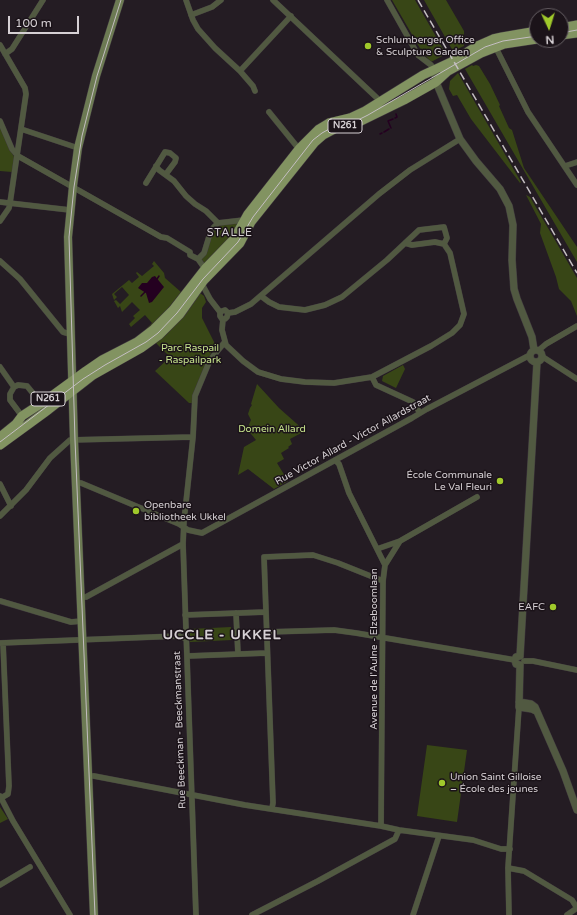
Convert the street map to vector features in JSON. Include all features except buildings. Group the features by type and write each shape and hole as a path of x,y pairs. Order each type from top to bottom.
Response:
{"main road":[{"path":"94,915 74,440 68,246 70,210 78,148 96,76 120,0"},
{"name":"N261","path":"0,445 48,410 72,385 102,360 146,336 173,310 205,269 234,239 244,220 299,150 319,129 329,123 358,115 379,102 435,75 494,43 529,33"},
{"name":"N261","path":"494,43 529,40"},
{"name":"N261","path":"0,437 16,424 22,416 40,403 45,402 72,385 142,348 160,335 180,314 202,284 240,243 251,222 323,134 361,121 404,100 435,75"}],"street":[{"path":"5,54 12,49 43,0"},
{"path":"186,0 198,29 254,86 255,91"},
{"path":"191,15 212,7 221,0"},
{"path":"273,0 377,98 379,102 379,112"},
{"path":"387,0 418,55 431,65 460,139 476,161 500,189 509,206 513,225 512,260 514,289 532,337 537,355 520,660 519,705 508,868 509,915"},
{"path":"240,71 291,16"},
{"path":"494,43 528,112 577,185"},
{"path":"0,45 26,88 18,156 10,203 9,208 0,221"},
{"path":"268,112 299,150"},
{"path":"0,121 12,148 18,156 161,237 167,238 190,252 190,256 198,259 205,269"},
{"path":"21,129 78,148"},
{"path":"220,312 225,310 228,313 235,312 251,304 410,170 460,139"},
{"path":"146,183 160,157 165,152 170,153 176,158 175,162 166,174"},
{"path":"565,166 577,162"},
{"path":"156,166 174,181 190,200 206,211 218,223"},
{"path":"0,202 70,210"},
{"path":"198,259 204,253 211,230 218,223 244,220"},
{"path":"260,296 279,307 305,310 325,305 342,297 419,230 444,227 447,238 444,244"},
{"path":"202,284 223,319 222,330 224,343 258,372 280,379 305,382 334,383 372,377 431,346 452,333 460,325 464,314 450,253 444,244 435,242 412,244 405,243"},
{"path":"0,261 20,279 63,332 70,334"},
{"path":"223,319 227,317 228,313"},
{"name":"Rue Victor Allard - Victor Allardstraat","path":"76,483 81,483 179,524 188,530 202,533 420,413 537,355 546,344 577,326"},
{"name":"Rue Beeckman - Beeckmanstraat","path":"196,915 183,544 193,438 194,406 197,388 210,360 224,343"},
{"path":"537,355 577,379"},
{"path":"0,367 14,387"},
{"path":"372,377 376,385 413,402 420,413"},
{"path":"22,416 10,400 10,394 14,387 18,385 27,386 40,403"},
{"path":"0,516 26,490 50,458 70,440 193,438"},
{"name":"Avenue de l'Aulne - Elzeboomlaan","path":"336,460 339,464 349,493 385,565 383,581 381,826"},
{"path":"0,484 11,506"},
{"path":"377,549 400,541 477,497"},
{"path":"385,565 400,541"},
{"path":"81,597 86,597 183,544"},
{"path":"272,808 264,557 313,555 338,562 383,581"},
{"path":"0,601 71,622 82,622"},
{"path":"185,615 266,612"},
{"path":"236,614 238,654"},
{"path":"267,632 334,630 533,661 577,670"},
{"path":"179,636 186,632"},
{"path":"70,915 34,864 1,797 8,794 9,786 2,643 179,636 186,639"},
{"path":"188,656 267,653"},
{"path":"519,705 531,704 535,707 563,771 577,810"},
{"path":"88,776 399,830 473,840 494,847 510,849"},
{"path":"252,915 318,881 395,838 399,830"},
{"path":"413,915 440,836"},
{"path":"0,885 34,864"},
{"path":"508,868 524,870 572,900 577,908 567,915"}],"green space":[{"path":"392,0 415,0 446,54 431,62 421,50"},
{"path":"424,0 446,0 464,31 464,46 453,51"},
{"path":"472,65 479,66 490,84 509,128 512,130 524,168 577,247 577,262 465,69"},
{"path":"458,73 521,182 520,183 471,119 457,95 453,96 449,89 450,81"},
{"path":"0,125 10,150 15,158 12,172 0,171"},
{"path":"526,195 530,197 577,278 577,316 571,301 559,289 540,233 541,224"},
{"path":"240,221 233,238 206,263 204,263 201,259 215,229 221,225"},
{"path":"154,261 164,273 165,278 181,292 166,311 141,334 152,323 145,315 131,327 129,324 135,318 133,316 140,310 132,302 122,312 120,306 118,308 114,301 116,300 120,304 129,295 122,287 114,294 117,297 114,300 112,294 129,280 132,283 139,277 136,273 137,272 142,276 154,266 152,264"},
{"name":"Parc Raspail - Raspailpark","path":"200,293 204,296 206,302 202,308 202,318 215,344 195,389 193,403 189,403 155,371 170,357 156,343 175,325"},
{"path":"403,365 405,369 396,388 382,381 383,376"},
{"name":"Domein Allard","path":"257,384 279,408 305,431 290,439 292,444 281,453 284,459 277,463 288,481 274,489 248,469 238,475 244,447 256,440 247,429 251,420 248,414 252,405 251,404"},
{"path":"231,627 232,640 190,642 190,629"},
{"name":"Union Saint Gilloise – École des jeunes","path":"427,745 467,750 457,822 417,816"},
{"path":"0,807 8,819 0,823"}],"shaded area":[{"path":"155,276 164,287 152,302 149,303 146,293 138,288 142,283 147,283 152,277"}],"waterway":[{"path":"395,118 397,117 396,114"},
{"path":"391,128 388,121 393,119"},
{"path":"384,132 389,129"},
{"path":"141,296 145,292"}],"tram line":[{"path":"95,915 75,440 69,237 74,187 82,136 97,76 121,0"},
{"path":"569,32 577,30"},
{"path":"0,442 83,379 146,342 158,333 177,313 203,279 238,242 253,217 313,140 322,133 331,128 368,115 485,47 503,41 529,37"}],"railway":[{"path":"418,0 577,273"}],"place":[{"name":"Schlumberger Office & Sculpture Garden","path":"368,46"},
{"name":"École Communale Le Val Fleuri","path":"500,481"},
{"name":"Openbare bibliotheek Ukkel","path":"136,511"},
{"name":"EAFC","path":"553,607"},
{"name":"Union Saint Gilloise – École des jeunes","path":"442,783"}],"district":[{"name":"STALLE","path":"230,233"},
{"name":"UCCLE - UKKEL","path":"222,635"}]}
